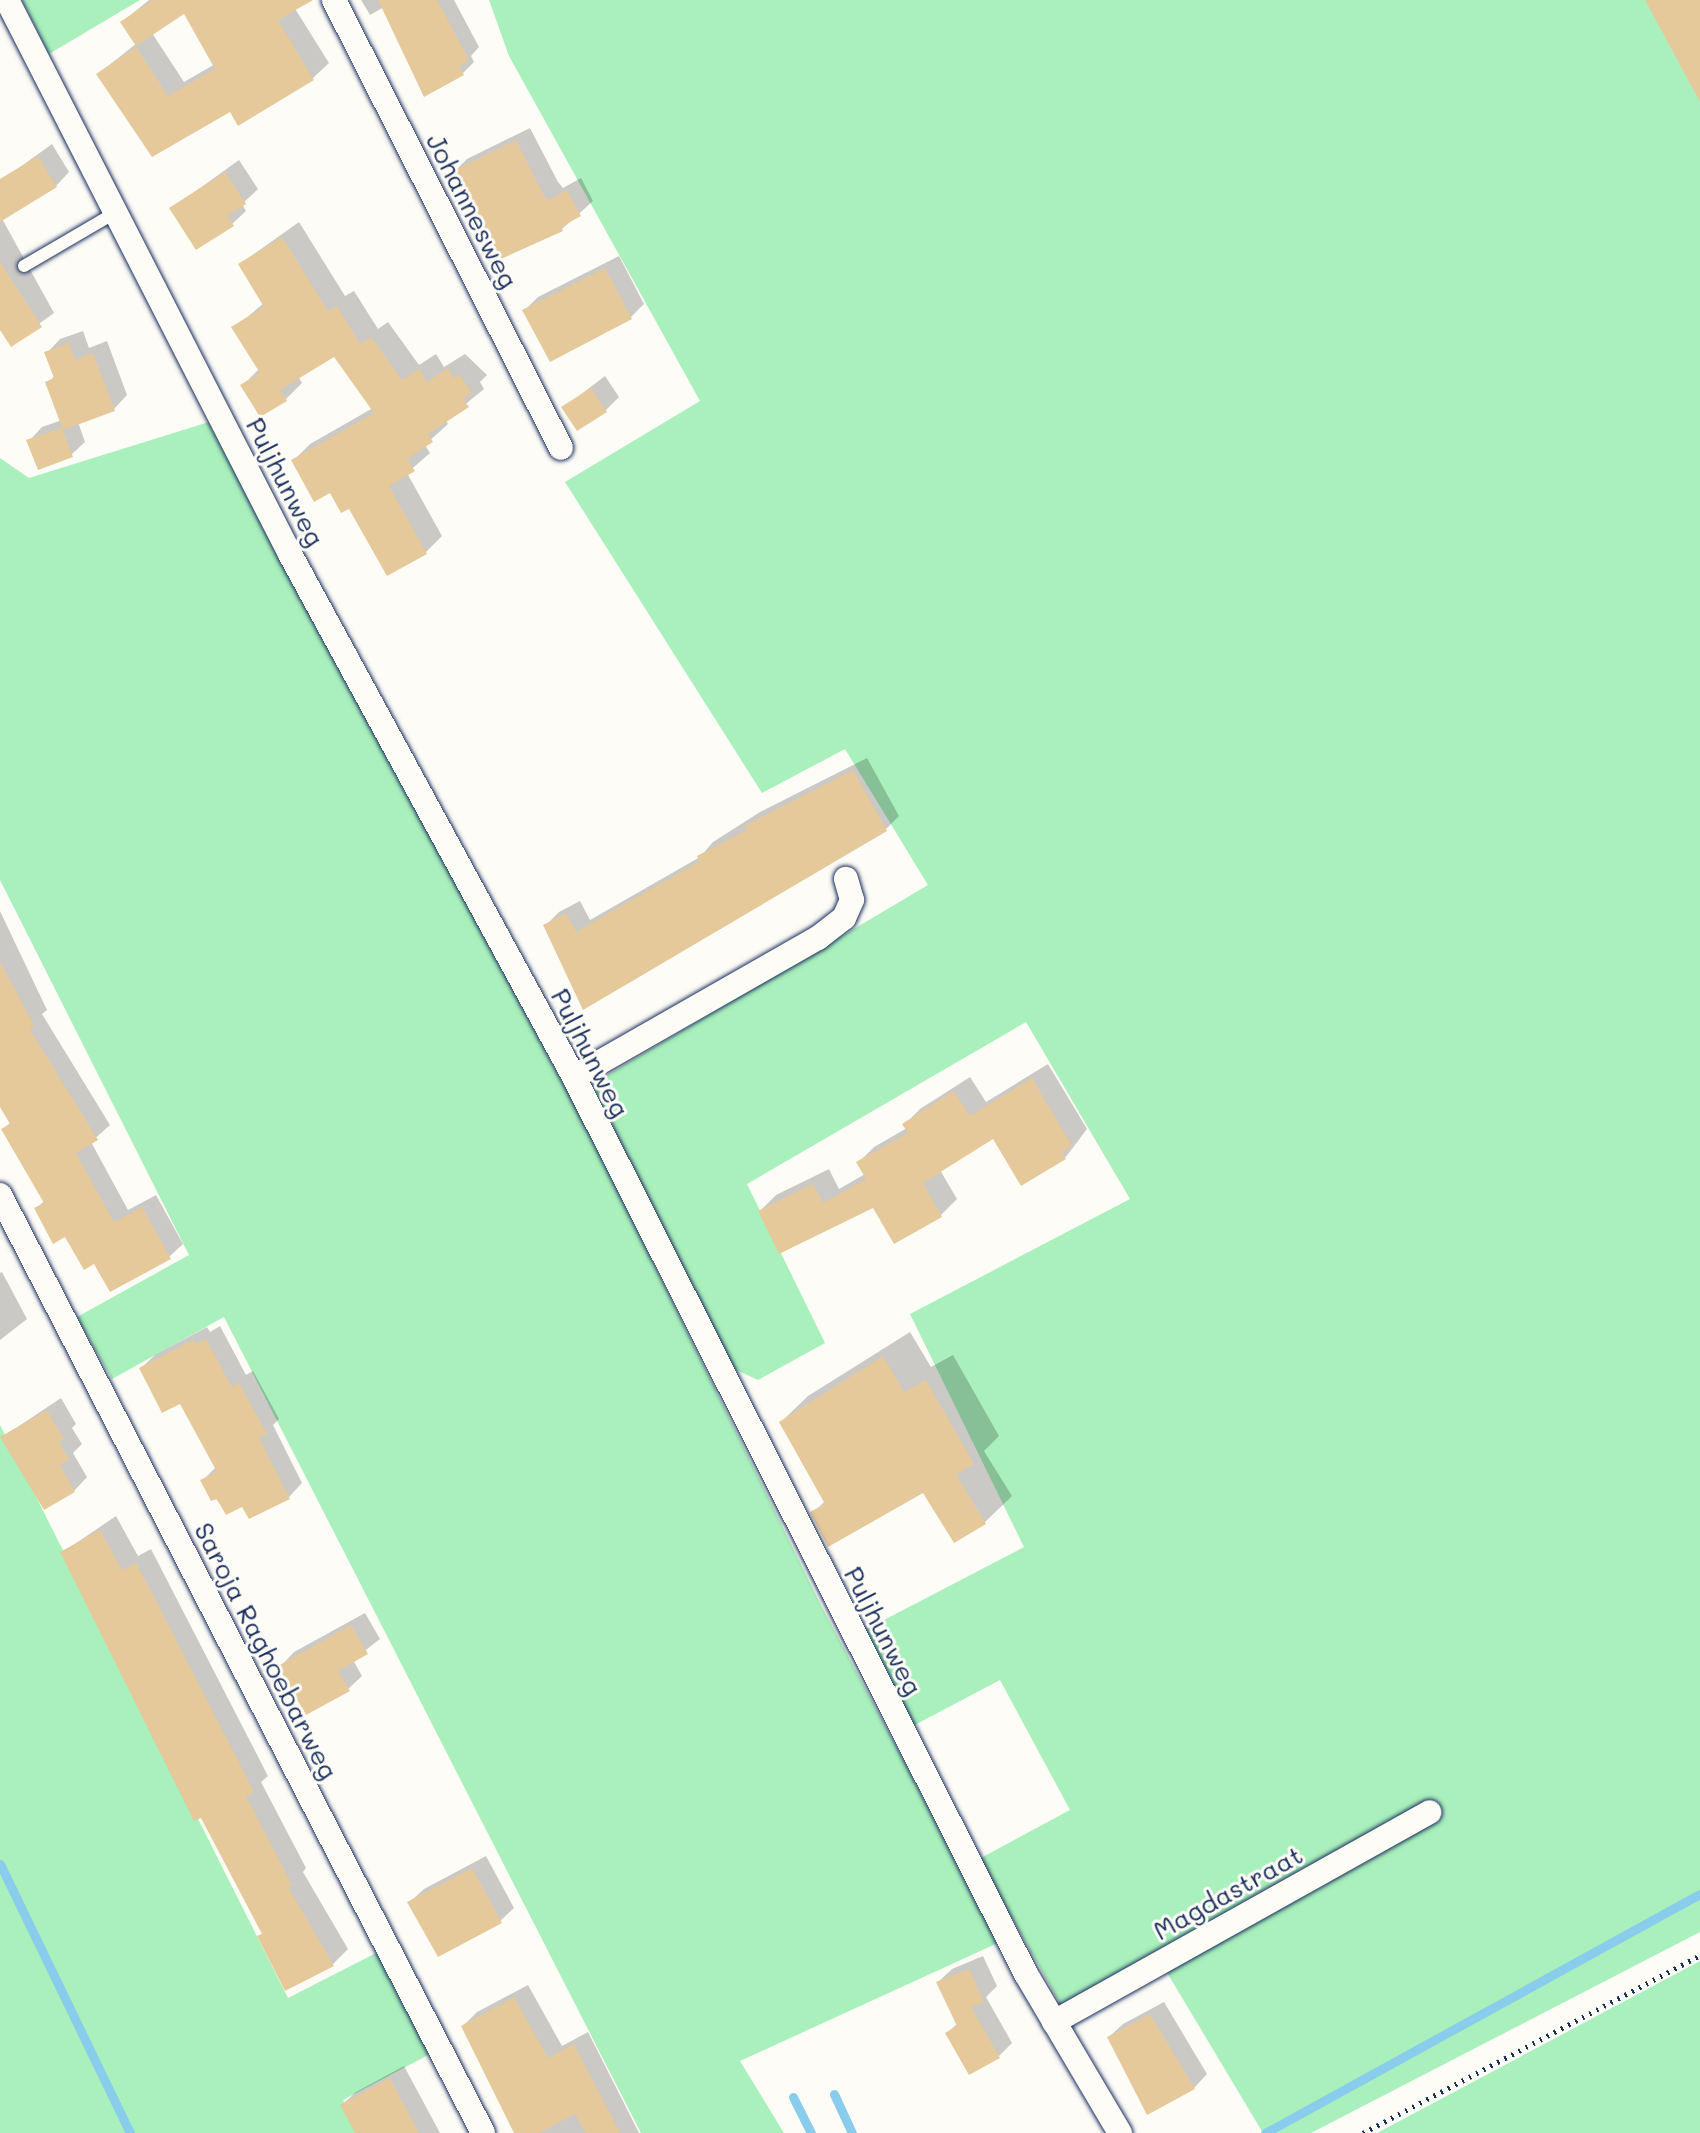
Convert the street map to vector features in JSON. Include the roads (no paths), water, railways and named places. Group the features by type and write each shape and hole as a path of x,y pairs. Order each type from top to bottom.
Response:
{"street":[{"name":"Puljhunweg","path":"7,0 118,211 290,554 574,1077 827,1584 1054,2022 1120,2133"},
{"name":"Johannesweg","path":"334,0 561,448"},
{"path":"574,1077 818,938 844,918 852,900 846,879"},
{"name":"Saroja Raghoebarweg","path":"0,1195 483,2133"},
{"name":"Magdastraat","path":"1054,2022 1429,1812"}],"lane":[{"path":"24,266 118,211"}],"waterway":[{"path":"0,1864 130,2133"},
{"path":"1265,2133 1700,1894"},
{"path":"834,2094 852,2133"},
{"path":"793,2097 811,2133"}]}
